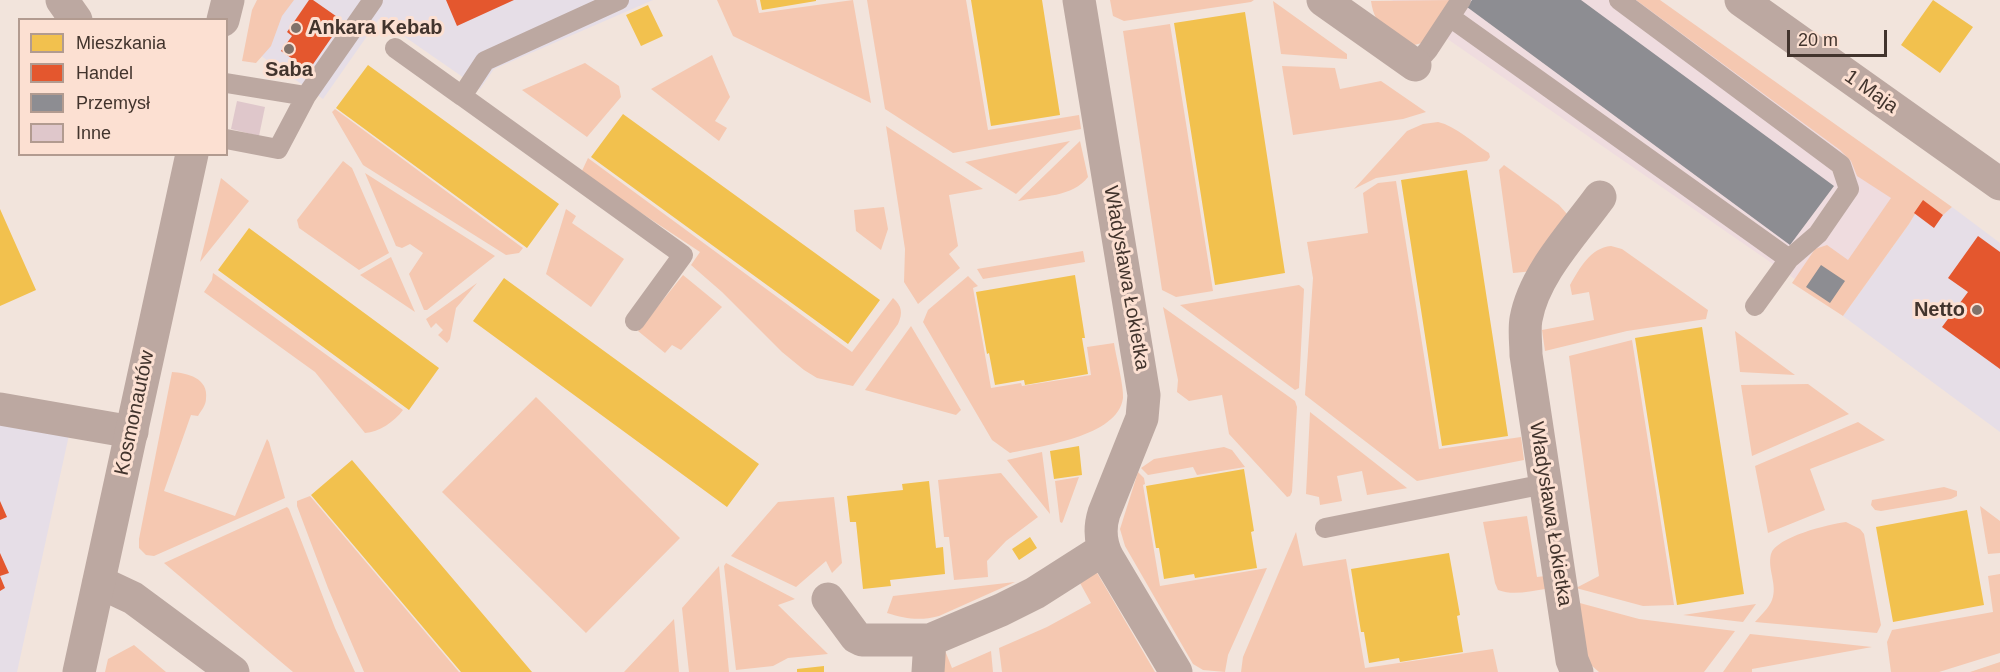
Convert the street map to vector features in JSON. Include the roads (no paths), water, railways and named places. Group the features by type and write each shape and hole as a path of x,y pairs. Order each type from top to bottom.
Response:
{"street":[{"path":"62,0 75,18"},
{"path":"224,18 228,0"},
{"name":"Władysława Łokietka","path":"1079,0 1144,395 1142,418 1108,499 1100,532 1104,549 1176,672"},
{"name":"1 Maja","path":"1741,0 2000,184"},
{"path":"1341,5 1415,65"},
{"name":"Kosmonautów","path":"79,672 192,156"},
{"name":"Władysława Łokietka","path":"1577,672 1572,660 1526,356 1525,321 1530,302 1545,272 1600,197"},
{"path":"0,409 132,432"},
{"path":"828,599 856,637 861,640 929,656 1104,549"},
{"path":"99,582 133,598 233,672"}],"lane":[{"path":"228,139 278,149 306,96 373,0"},
{"path":"462,96 485,61 619,0"},
{"path":"1415,65 1428,50 1461,0"},
{"path":"1619,0 1841,165 1849,189 1818,234 1789,259 1755,306"},
{"path":"1450,17 1789,259"},
{"path":"395,48 683,255 635,321"},
{"path":"228,83 306,96"},
{"path":"1325,528 1545,484"}],"place":[{"name":"Ankara Kebab","path":"296,28"},
{"name":"Saba","path":"289,49"},
{"name":"Netto","path":"1977,310"}]}
